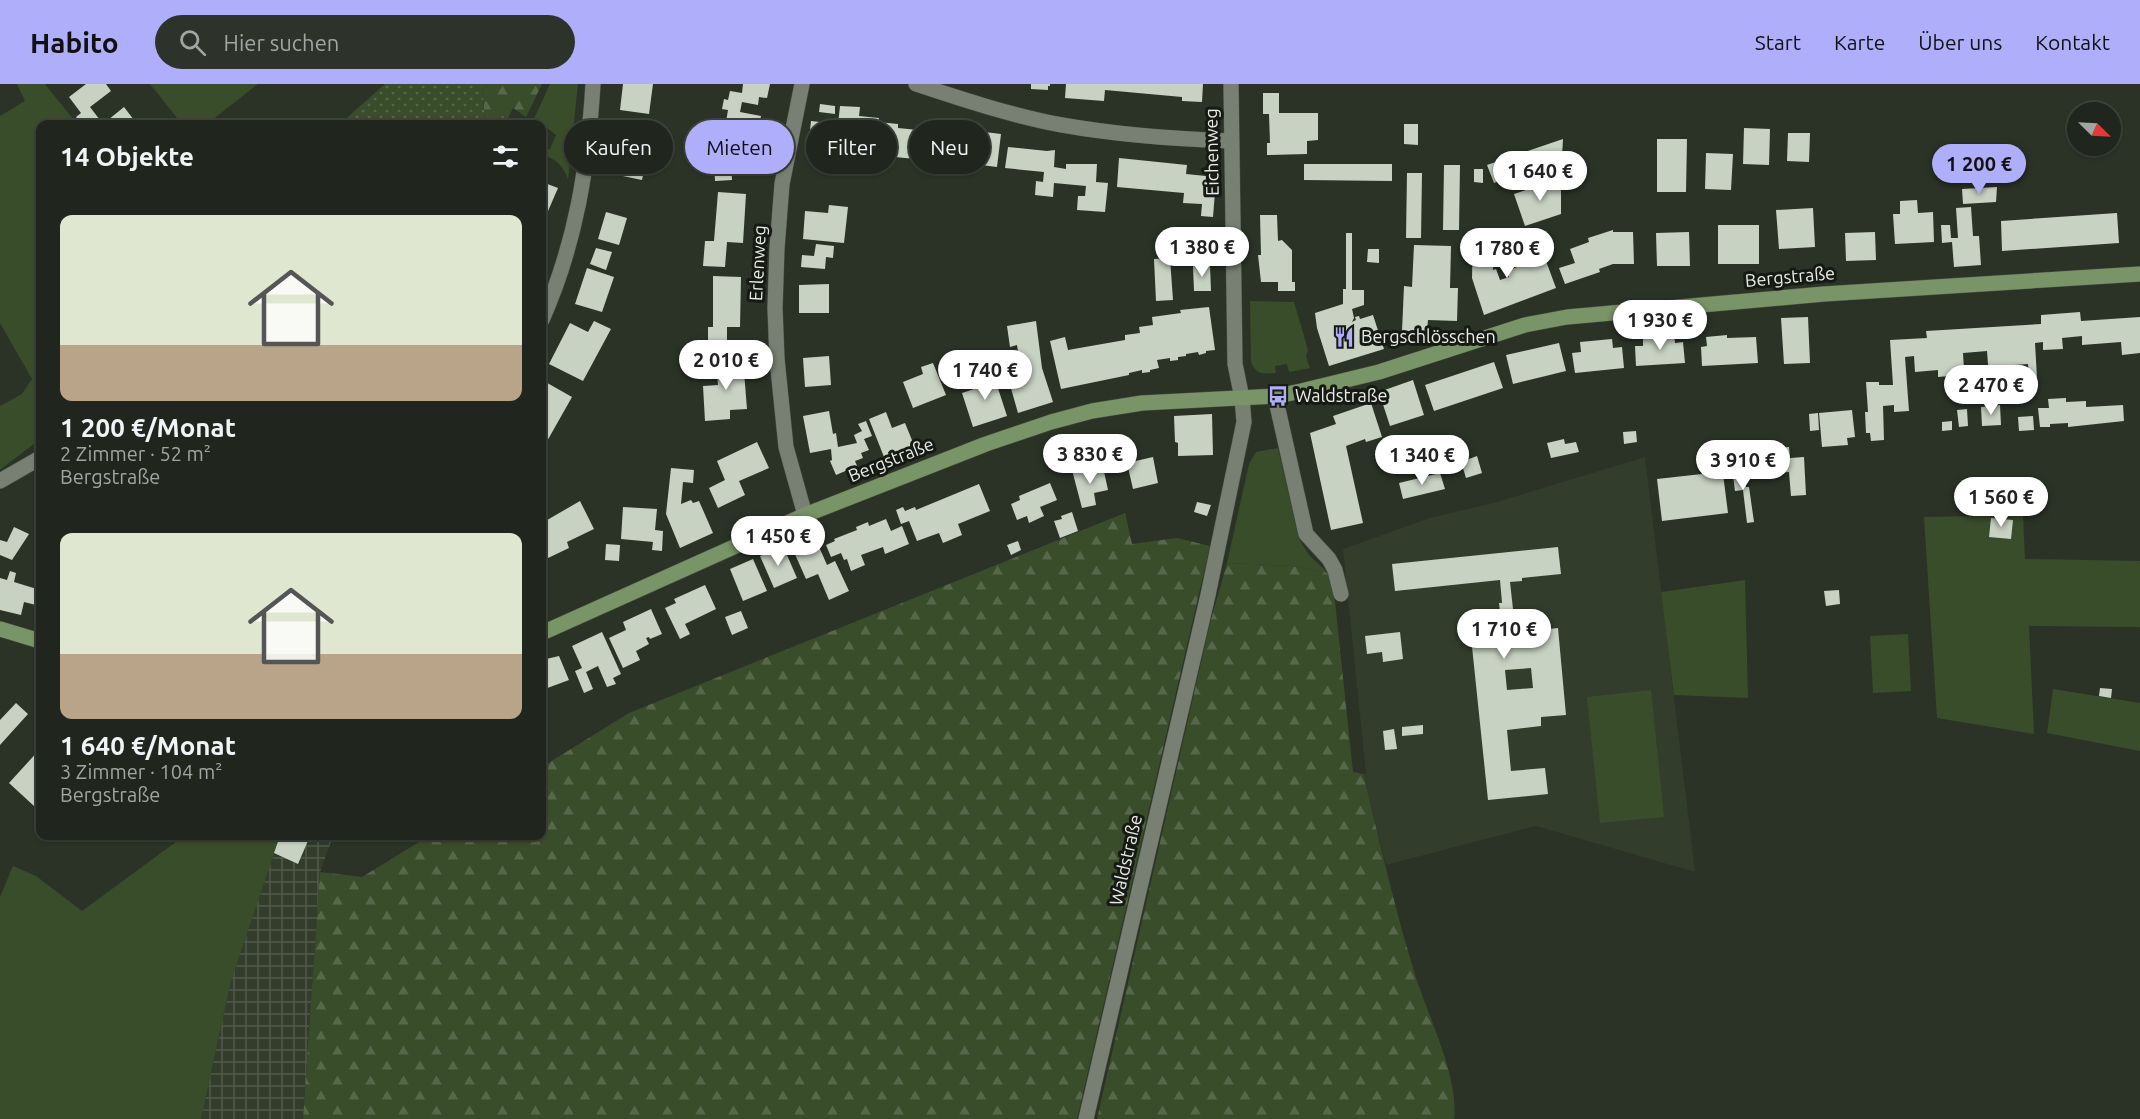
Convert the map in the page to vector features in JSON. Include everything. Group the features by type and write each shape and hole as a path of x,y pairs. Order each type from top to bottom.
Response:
{"street":[{"path":"546,310 570,245 580,202 587,161 593,84"},
{"name":"Erlenweg","path":"802,84 782,184 775,308 786,447 805,515"},
{"path":"916,84 1007,112 1061,125 1131,135 1231,141"},
{"name":"Eichenweg","path":"1231,84 1235,364 1242,398"},
{"name":"Bergstraße","path":"546,631 805,515 986,444 1092,411 1142,403 1275,396 1321,387 1379,372 1525,325 1567,317 1824,294 2140,274"},
{"path":"1275,396 1306,534 1329,559 1335,570 1341,594"},
{"name":"Waldstraße","path":"1086,1119 1216,558 1244,422 1242,398"},
{"path":"0,481 36,460"},
{"path":"0,629 36,640"}],"shaded area":[{"path":"1645,457 1695,872 1536,826 1386,865 1363,774 1366,774 1343,549 1430,518 1497,502"},
{"path":"279,840 332,840 320,872 303,1119 201,1119 231,981"}],"green space":[{"path":"17,84 45,84 74,120 36,120 36,442 0,470 0,406 22,394 32,379 0,323 0,116 25,101"},
{"path":"150,84 258,84 212,120 179,120"},
{"path":"385,84 482,84 485,120 344,120"},
{"path":"482,84 542,84 526,117 513,108 507,120 485,120"},
{"path":"550,84 578,84 574,120 564,120 564,170 558,163 546,156 546,150 550,149 556,135 546,127 546,120 533,120"},
{"path":"1250,301 1294,302 1308,350 1306,356 1310,368 1289,372 1287,364 1275,366 1276,373 1264,373 1255,369 1251,362"},
{"path":"1278,448 1299,539 1309,555 1328,573 1292,566 1227,563 1249,464 1256,452"},
{"path":"1125,513 1132,544 1177,538 1210,546 1077,1119 303,1119 320,872 362,877 422,840 546,840 546,765 629,713"},
{"path":"2023,515 2025,559 2140,561 2140,627 2029,626 2034,734 1937,718 1924,517"},
{"path":"1227,563 1292,566 1328,573 1330,577 1335,602 1353,772 1363,774 1408,953 1448,1067 1452,1085 1454,1119 1097,1119 1210,623"},
{"path":"1745,580 1748,698 1674,695 1661,592"},
{"path":"1908,634 1911,691 1873,693 1870,636"},
{"path":"2053,689 2140,703 2140,751 2047,733"},
{"path":"1651,690 1664,817 1600,823 1587,697"},
{"path":"179,840 279,840 231,981 201,1119 0,1119 0,897 13,866 36,876 82,911"}],"building":[{"path":"86,84 106,84 111,91 90,107 100,120 78,120 76,117 81,113 69,97"},
{"path":"623,84 653,84 649,114 620,110"},
{"path":"743,84 770,84 767,98 759,97 758,105 742,102 740,112 761,116 760,120 726,120 728,110 722,109 724,99 728,100 730,91 742,93"},
{"path":"1031,84 1050,84 1050,86 1048,90 1031,89"},
{"path":"1066,84 1203,84 1202,102 1182,101 1182,97 1105,90 1104,101 1065,98"},
{"path":"1263,93 1279,93 1279,113 1318,113 1318,140 1307,141 1307,154 1267,155 1267,143 1270,143 1269,114 1263,114"},
{"path":"820,104 835,106 835,114 819,112"},
{"path":"840,106 860,107 859,116 879,118 878,120 838,120"},
{"path":"124,107 134,120 108,120"},
{"path":"897,124 898,128 909,129 909,158 897,157"},
{"path":"1404,124 1418,124 1418,145 1404,144"},
{"path":"1744,128 1770,129 1769,165 1743,164"},
{"path":"990,133 1001,134 997,167 990,166"},
{"path":"1788,133 1810,133 1809,162 1787,161"},
{"path":"1563,139 1562,157 1494,183 1487,165"},
{"path":"1657,139 1687,139 1686,192 1657,192"},
{"path":"1008,147 1055,150 1054,167 1066,169 1066,164 1097,164 1096,182 1108,183 1105,212 1077,210 1078,196 1085,196 1086,186 1054,183 1053,197 1035,195 1036,181 1043,182 1044,172 1005,168"},
{"path":"1706,153 1733,154 1731,190 1705,189"},
{"path":"1119,158 1187,165 1186,174 1206,176 1205,191 1215,192 1213,217 1201,216 1202,204 1183,203 1184,193 1117,187"},
{"path":"1304,164 1392,164 1392,181 1304,180"},
{"path":"1444,165 1460,165 1459,230 1443,230"},
{"path":"1474,169 1483,169 1483,183 1474,182"},
{"path":"1407,173 1422,173 1421,238 1406,238"},
{"path":"613,174 643,174 642,180"},
{"path":"715,174 732,174 732,180 715,181"},
{"path":"1561,178 1561,214 1525,226 1514,194"},
{"path":"546,184 558,188 546,216"},
{"path":"1997,187 1996,202 1963,204 1962,189"},
{"path":"718,192 746,194 743,243 727,242 725,267 703,266 705,241 714,241"},
{"path":"1917,200 1918,213 1933,212 1934,242 1895,244 1893,214 1900,214 1900,201"},
{"path":"829,205 848,207 844,243 803,239 805,211 828,213"},
{"path":"1971,207 1973,236 1979,236 1981,265 1954,267 1952,242 1942,243 1941,225 1950,225 1951,238 1958,238 1956,208"},
{"path":"1813,208 1815,247 1779,249 1776,210"},
{"path":"606,212 627,218 619,245 598,239"},
{"path":"2117,213 2119,243 2002,251 2001,221"},
{"path":"1260,215 1277,215 1278,241 1282,240 1292,250 1292,282 1295,282 1295,291 1278,291 1278,282 1261,282 1258,255 1261,255"},
{"path":"1718,225 1759,225 1759,264 1718,264"},
{"path":"1613,230 1613,232 1633,232 1634,264 1613,264 1599,269 1600,272 1565,284 1559,268 1575,263 1570,249 1589,242 1588,238"},
{"path":"1689,232 1690,266 1657,266 1656,233"},
{"path":"1875,232 1876,260 1846,261 1845,233"},
{"path":"1346,233 1352,233 1352,290 1364,290 1364,305 1352,309 1354,318 1352,322 1356,320 1355,317 1359,316 1360,319 1373,315 1384,349 1329,366 1317,328 1315,313 1343,304 1343,289 1346,289"},
{"path":"1473,239 1494,239 1493,270 1496,269 1500,280 1509,277 1507,271 1530,262 1529,258 1543,253 1556,288 1484,315 1472,278"},
{"path":"816,244 834,246 833,258 826,257 825,269 801,267 802,255 814,256"},
{"path":"1414,245 1451,246 1450,288 1458,288 1457,321 1428,320 1427,331 1402,331 1404,286 1412,287"},
{"path":"1204,246 1204,256 1188,257 1188,247"},
{"path":"596,248 612,252 606,270 590,264"},
{"path":"1368,249 1379,249 1379,263 1367,262"},
{"path":"1170,258 1173,300 1156,301 1154,259"},
{"path":"1210,265 1211,291 1194,291 1193,266"},
{"path":"587,268 614,277 602,312 575,304"},
{"path":"713,276 741,277 740,327 727,327 727,353 708,353 708,327 713,327"},
{"path":"829,284 829,313 799,313 799,285"},
{"path":"1209,307 1215,350 1199,355 1198,352 1186,354 1186,356 1178,357 1178,360 1170,361 1170,358 1157,360 1159,368 1150,370 1150,372 1142,373 1142,370 1129,373 1129,375 1061,389 1050,341 1065,337 1068,350 1125,340 1125,335 1140,333 1139,327 1153,325 1152,317 1181,313 1180,310"},
{"path":"2080,312 2081,321 2140,317 2140,353 2122,355 2121,342 2082,345 2082,336 2062,338 2063,349 2043,350 2043,342 2035,343 2037,378 2029,378 2028,364 2001,366 2001,377 1989,378 1987,351 1963,353 1964,370 1949,371 1949,376 1938,377 1938,370 1915,372 1914,356 1905,357 1909,411 1894,412 1894,405 1883,406 1884,440 1871,441 1870,433 1866,433 1865,412 1868,412 1866,382 1893,385 1890,340 1927,338 1926,331 2041,324 2041,315"},
{"path":"1808,317 1810,363 1784,364 1781,318"},
{"path":"594,321 611,329 583,381 549,364 570,323 588,332"},
{"path":"1036,321 1042,368 1053,402 1018,413 1008,378 1021,374 1021,370 1017,345 1010,347 1007,326"},
{"path":"1674,333 1675,343 1683,342 1685,363 1636,366 1635,346 1643,346 1643,336"},
{"path":"1727,335 1727,338 1756,337 1758,363 1702,366 1701,347 1707,346 1706,337"},
{"path":"1612,339 1613,348 1622,347 1624,368 1575,373 1572,353 1581,352 1580,342"},
{"path":"1559,343 1566,371 1513,384 1506,355"},
{"path":"829,356 831,385 805,387 803,358"},
{"path":"743,359 747,409 730,410 730,419 705,421 703,386 718,385 716,361"},
{"path":"1494,362 1503,388 1434,411 1425,385"},
{"path":"933,363 946,395 913,408 903,382 923,374 921,367"},
{"path":"993,373 1007,416 973,427 962,393 974,389 972,384 981,381 979,377"},
{"path":"1413,380 1424,415 1390,426 1379,392"},
{"path":"546,382 572,397 546,443"},
{"path":"2066,398 2066,402 2086,401 2086,407 2123,405 2124,421 2068,427 2068,423 2050,424 2050,427 2040,427 2038,408 2049,408 2048,399"},
{"path":"1371,403 1382,437 1366,442 1365,439 1346,446 1363,523 1331,530 1310,433 1336,424 1333,416"},
{"path":"2000,405 2001,425 1982,426 1981,407"},
{"path":"1967,409 1968,426 1959,427 1957,410"},
{"path":"1852,410 1855,437 1847,438 1848,445 1822,447 1819,413"},
{"path":"829,411 838,447 857,443 854,435 862,431 858,424 866,421 872,436 864,439 869,450 861,453 863,458 855,461 857,466 836,475 830,461 832,460 831,449 810,453 803,416"},
{"path":"886,412 892,428 905,423 916,450 886,462 869,419"},
{"path":"1818,413 1819,430 1810,431 1809,414"},
{"path":"1212,414 1213,455 1178,456 1174,416"},
{"path":"2033,416 2034,430 2019,431 2018,417"},
{"path":"1952,421 1952,430 1942,431 1942,422"},
{"path":"1636,431 1637,442 1624,444 1623,432"},
{"path":"1564,439 1565,444 1576,442 1579,452 1551,458 1547,443"},
{"path":"757,442 769,468 739,481 745,495 718,508 709,488 725,480 717,461"},
{"path":"1789,447 1790,458 1804,457 1806,495 1791,496 1789,472 1766,474 1764,449"},
{"path":"1477,456 1482,473 1466,478 1461,462"},
{"path":"1153,457 1158,483 1133,489 1127,463"},
{"path":"1743,465 1754,522 1747,523 1743,490 1735,491 1732,467"},
{"path":"1722,466 1728,513 1662,521 1657,479 1702,474 1701,468"},
{"path":"1103,467 1108,490 1094,493 1096,505 1082,508 1072,470"},
{"path":"671,468 694,470 693,483 683,482 681,504 691,500 693,503 699,501 713,533 680,548 666,514"},
{"path":"1440,473 1445,489 1403,499 1399,483"},
{"path":"1050,483 1057,500 1040,507 1044,516 1029,523 1027,516 1017,520 1011,504 1020,500 1019,496"},
{"path":"979,484 990,511 958,524 962,535 943,543 939,533 917,541 909,521 901,524 896,510 903,507 905,511 915,507 916,510"},
{"path":"580,501 594,529 567,542 569,548 548,558 546,521"},
{"path":"1197,502 1211,505 1207,516 1194,512"},
{"path":"623,507 657,509 655,530 663,531 662,551 652,550 653,542 621,539"},
{"path":"1072,512 1078,531 1060,538 1054,521"},
{"path":"1991,518 2013,520 2011,539 1989,537"},
{"path":"886,519 891,531 902,526 909,544 885,554 883,547 861,555 865,565 851,571 847,559 844,560 841,553 831,557 826,545 835,541 834,539 857,530 856,527 868,522 869,526"},
{"path":"14,527 29,534 12,560 0,555 0,540 7,542"},
{"path":"813,533 827,565 835,561 849,591 829,600 818,574 806,579 790,543"},
{"path":"1018,541 1021,550 1011,555 1007,545"},
{"path":"606,544 620,545 619,561 605,560"},
{"path":"783,546 797,578 774,588 760,556"},
{"path":"1558,547 1561,574 1522,578 1522,581 1510,582 1513,609 1516,609 1514,625 1521,625 1522,632 1558,628 1566,715 1541,717 1541,726 1507,730 1511,771 1545,768 1548,794 1488,800 1471,637 1505,634 1503,612 1500,612 1499,603 1502,603 1500,580 1395,591 1392,564","holes":["1531,668 1533,688 1507,690 1505,670"]},
{"path":"753,559 767,591 743,601 730,569"},
{"path":"10,571 16,573 14,582 36,589 36,605 24,602 21,615 0,610 0,578 7,580"},
{"path":"705,585 716,609 685,624 690,634 680,639 665,608 676,603 674,599"},
{"path":"1839,590 1840,604 1826,606 1824,591"},
{"path":"651,609 662,634 650,639 646,638 649,644 636,651 640,660 623,668 609,638 626,630 623,622"},
{"path":"741,611 748,628 732,635 725,617"},
{"path":"602,632 621,674 613,678 616,684 607,687 598,666 586,672 593,689 584,693 575,671 582,668 572,646"},
{"path":"1400,632 1403,659 1383,662 1382,652 1367,654 1365,636"},
{"path":"559,656 569,680 546,689 546,659"},
{"path":"2100,688 2112,689 2111,698 2099,696"},
{"path":"16,703 28,714 0,745 0,720"},
{"path":"1423,725 1423,734 1402,736 1402,727"},
{"path":"1394,729 1397,749 1385,750 1383,731"},
{"path":"36,753 36,804 34,806 9,783"},
{"path":"279,840 308,840 298,864 274,853"}],"place":[{"name":"Bergschlösschen","path":"1344,337"},
{"name":"Waldstraße","path":"1278,396"}]}
